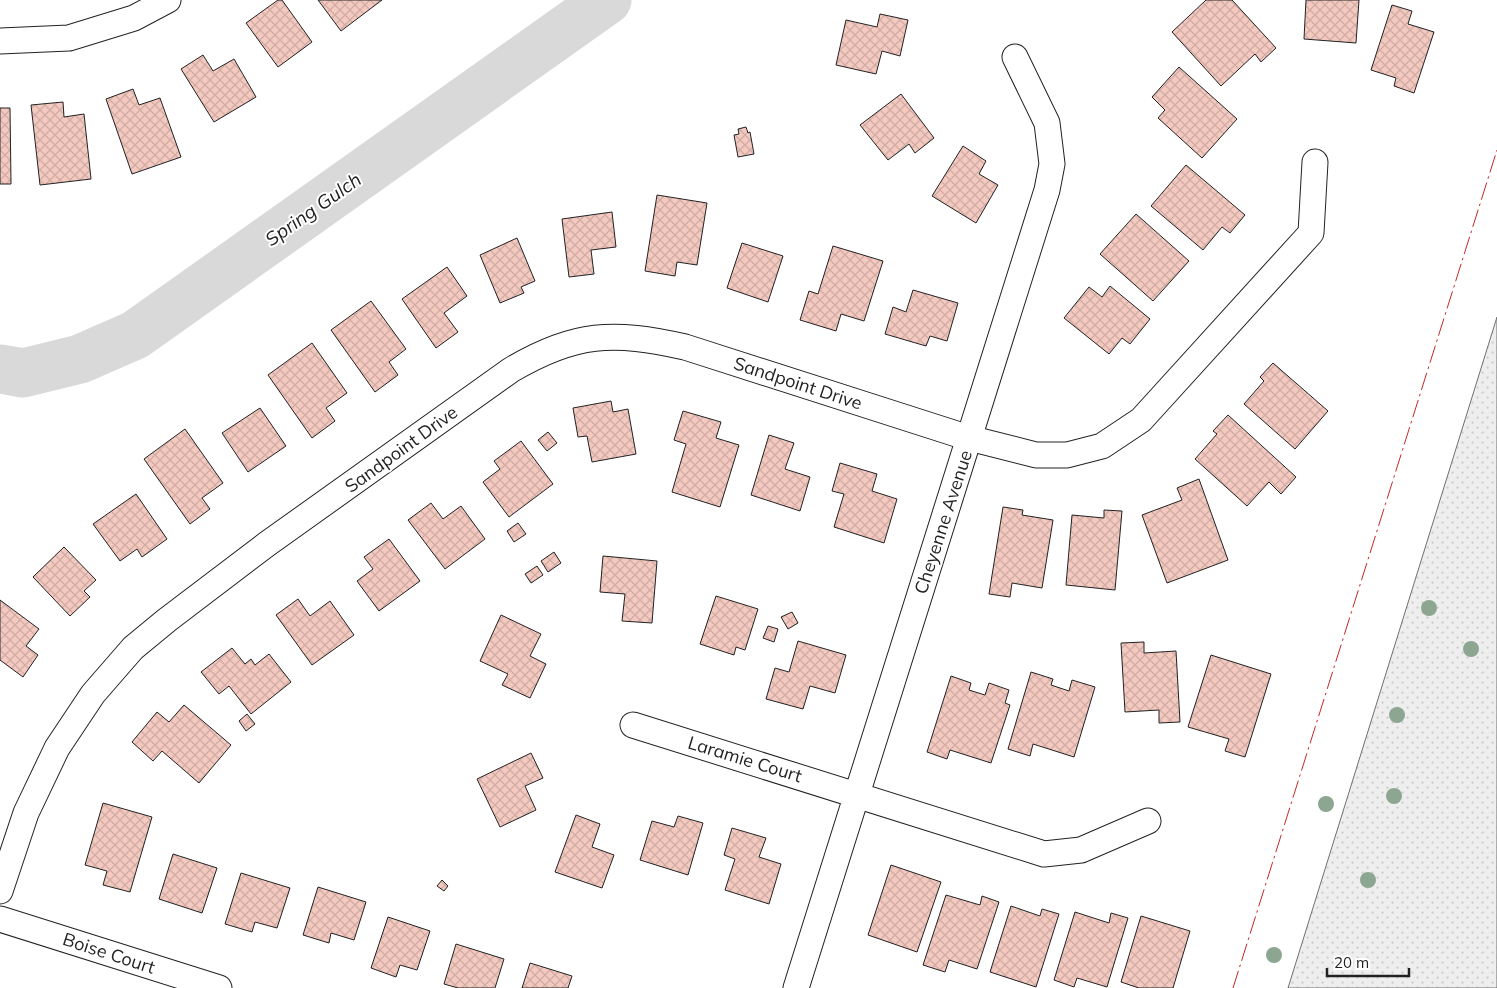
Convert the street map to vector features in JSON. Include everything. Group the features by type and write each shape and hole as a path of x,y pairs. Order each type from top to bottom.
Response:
{"street":[{"path":"0,41 69,38 134,18 168,0"},
{"name":"Cheyenne Avenue","path":"796,988 1040,214 1052,164 1047,123 1015,57"},
{"name":"Sandpoint Drive","path":"0,891 26,813 57,748 93,694 133,648 267,544 511,370 533,357 578,340 596,337 614,336 648,340 685,347 969,438 1036,455 1067,456 1102,446 1141,420 1311,233 1315,162"},
{"name":"Laramie Court","path":"632,725 1044,854 1081,850 1148,821"},
{"name":"Boise Court","path":"0,919 219,988"}],"shaded area":[{"path":"1497,317 1497,988 1288,988"}],"building":[{"path":"278,0 282,0 312,42 278,67 246,23"},
{"path":"318,0 382,0 341,31"},
{"path":"1206,0 1232,0 1276,48 1261,62 1255,54 1221,86 1172,32"},
{"path":"1306,0 1359,0 1356,43 1304,39"},
{"path":"1392,5 1412,11 1408,24 1434,32 1414,93 1394,86 1396,78 1371,70"},
{"path":"880,14 908,20 900,56 882,51 876,74 836,65 846,20 877,27"},
{"path":"203,55 213,71 234,59 256,97 214,122 181,69"},
{"path":"1179,67 1237,119 1202,158 1158,118 1165,110 1152,97"},
{"path":"133,89 139,105 160,98 181,157 132,174 106,99"},
{"path":"901,94 934,138 915,153 909,144 888,160 860,125"},
{"path":"63,102 64,117 84,114 91,179 40,185 31,105"},
{"path":"0,108 10,108 11,184 0,184"},
{"path":"746,127 748,133 750,132 754,154 738,157 734,135 739,134 738,129"},
{"path":"963,146 986,161 979,174 998,185 976,223 932,196"},
{"path":"1186,165 1245,215 1230,233 1222,227 1203,250 1151,206"},
{"path":"657,195 707,203 697,265 677,262 675,276 645,271"},
{"path":"612,212 616,247 591,250 594,274 569,277 562,219"},
{"path":"1136,214 1189,261 1153,301 1100,254"},
{"path":"517,238 535,281 521,287 524,293 500,303 480,255"},
{"path":"742,243 783,256 768,302 727,288"},
{"path":"833,246 883,261 864,321 841,314 836,331 800,320 809,291 818,294"},
{"path":"447,267 467,296 444,313 458,332 436,348 402,299"},
{"path":"1110,286 1150,319 1130,344 1122,338 1109,354 1064,318 1089,287 1102,297"},
{"path":"913,290 958,303 947,341 930,336 926,346 885,334 893,307 906,312"},
{"path":"371,301 406,349 389,362 398,375 375,392 331,330"},
{"path":"312,343 347,393 326,408 335,421 312,438 268,375"},
{"path":"1273,363 1328,411 1295,449 1244,404 1264,381 1260,377"},
{"path":"611,401 613,412 628,409 636,454 592,462 587,436 578,437 573,408"},
{"path":"260,408 286,446 248,472 222,433"},
{"path":"683,411 721,422 716,438 739,445 720,507 672,492 686,444 674,440"},
{"path":"1228,415 1296,477 1281,494 1269,482 1247,506 1195,459 1217,434 1213,431"},
{"path":"185,429 223,483 202,498 210,509 190,524 144,459"},
{"path":"548,432 557,443 547,451 538,440"},
{"path":"769,435 794,443 785,469 810,477 800,511 751,495"},
{"path":"521,441 553,484 509,517 483,482 500,469 494,461"},
{"path":"840,463 877,474 872,491 897,499 884,543 834,527 844,494 832,491"},
{"path":"1199,479 1228,560 1167,583 1142,515 1182,500 1177,488"},
{"path":"136,494 167,539 142,557 137,549 120,561 93,524"},
{"path":"431,503 443,519 461,506 485,539 445,569 408,520"},
{"path":"1003,507 1023,510 1022,515 1053,520 1042,588 1012,583 1010,597 989,594"},
{"path":"1104,510 1122,511 1115,590 1066,585 1072,515 1104,518"},
{"path":"518,523 526,534 514,542 507,531"},
{"path":"389,539 420,581 379,611 357,581 373,569 364,557"},
{"path":"64,547 96,580 84,591 90,597 70,616 33,577"},
{"path":"554,552 561,563 548,572 541,561"},
{"path":"603,556 657,561 652,623 622,621 625,594 600,592"},
{"path":"537,566 543,575 531,583 525,574"},
{"path":"716,596 758,609 745,650 736,647 734,655 700,644"},
{"path":"298,599 310,616 330,601 354,635 312,665 276,615"},
{"path":"0,600 39,629 26,646 38,655 23,677 0,660"},
{"path":"792,612 798,623 788,629 781,617"},
{"path":"501,615 541,634 530,656 546,664 530,698 502,685 508,674 480,661"},
{"path":"768,626 778,629 774,642 763,638"},
{"path":"798,641 846,655 835,693 810,686 803,709 766,699 775,668 789,672"},
{"path":"1144,642 1144,653 1176,651 1180,722 1159,723 1159,710 1125,712 1121,643"},
{"path":"232,648 245,664 251,659 255,665 269,654 291,682 251,714 229,686 219,694 201,672"},
{"path":"1211,655 1271,674 1245,757 1225,751 1229,739 1188,727"},
{"path":"1031,672 1053,679 1051,685 1069,691 1072,680 1095,687 1074,757 1033,744 1030,756 1008,749"},
{"path":"951,676 971,683 969,690 985,695 989,683 1009,690 1005,703 1010,705 991,763 950,750 947,759 927,752"},
{"path":"184,705 231,745 199,783 162,751 153,761 132,742 157,712 169,722"},
{"path":"247,714 255,724 246,731 239,721"},
{"path":"531,753 543,778 525,786 536,810 500,827 477,779"},
{"path":"103,803 152,817 130,892 103,885 107,871 85,865"},
{"path":"576,815 600,824 592,847 614,855 602,888 555,872"},
{"path":"678,816 703,823 688,875 640,860 652,821 674,827"},
{"path":"732,828 766,838 759,857 781,864 769,904 725,890 735,859 724,855"},
{"path":"173,854 217,868 202,913 159,899"},
{"path":"891,865 941,882 917,952 868,935"},
{"path":"241,873 290,888 277,928 255,922 252,932 225,924"},
{"path":"442,880 448,886 444,891 437,886"},
{"path":"318,887 366,902 354,940 331,933 329,943 303,935"},
{"path":"946,895 980,905 982,896 999,902 977,969 949,960 945,972 923,965"},
{"path":"1011,906 1040,916 1042,909 1059,914 1036,987 990,972"},
{"path":"1075,912 1109,923 1111,913 1128,918 1107,987 1077,978 1074,987 1054,980"},
{"path":"1141,916 1190,931 1173,988 1139,988 1121,982"},
{"path":"388,917 430,931 417,970 400,965 396,977 371,968"},
{"path":"456,944 504,959 495,988 458,988 444,984"},
{"path":"530,963 572,976 568,988 522,988"}],"waterway":[{"name":"Spring Gulch","path":"0,369 23,373 80,359 135,335 607,0"}],"power":[{"path":"1233,988 1497,150"}]}
